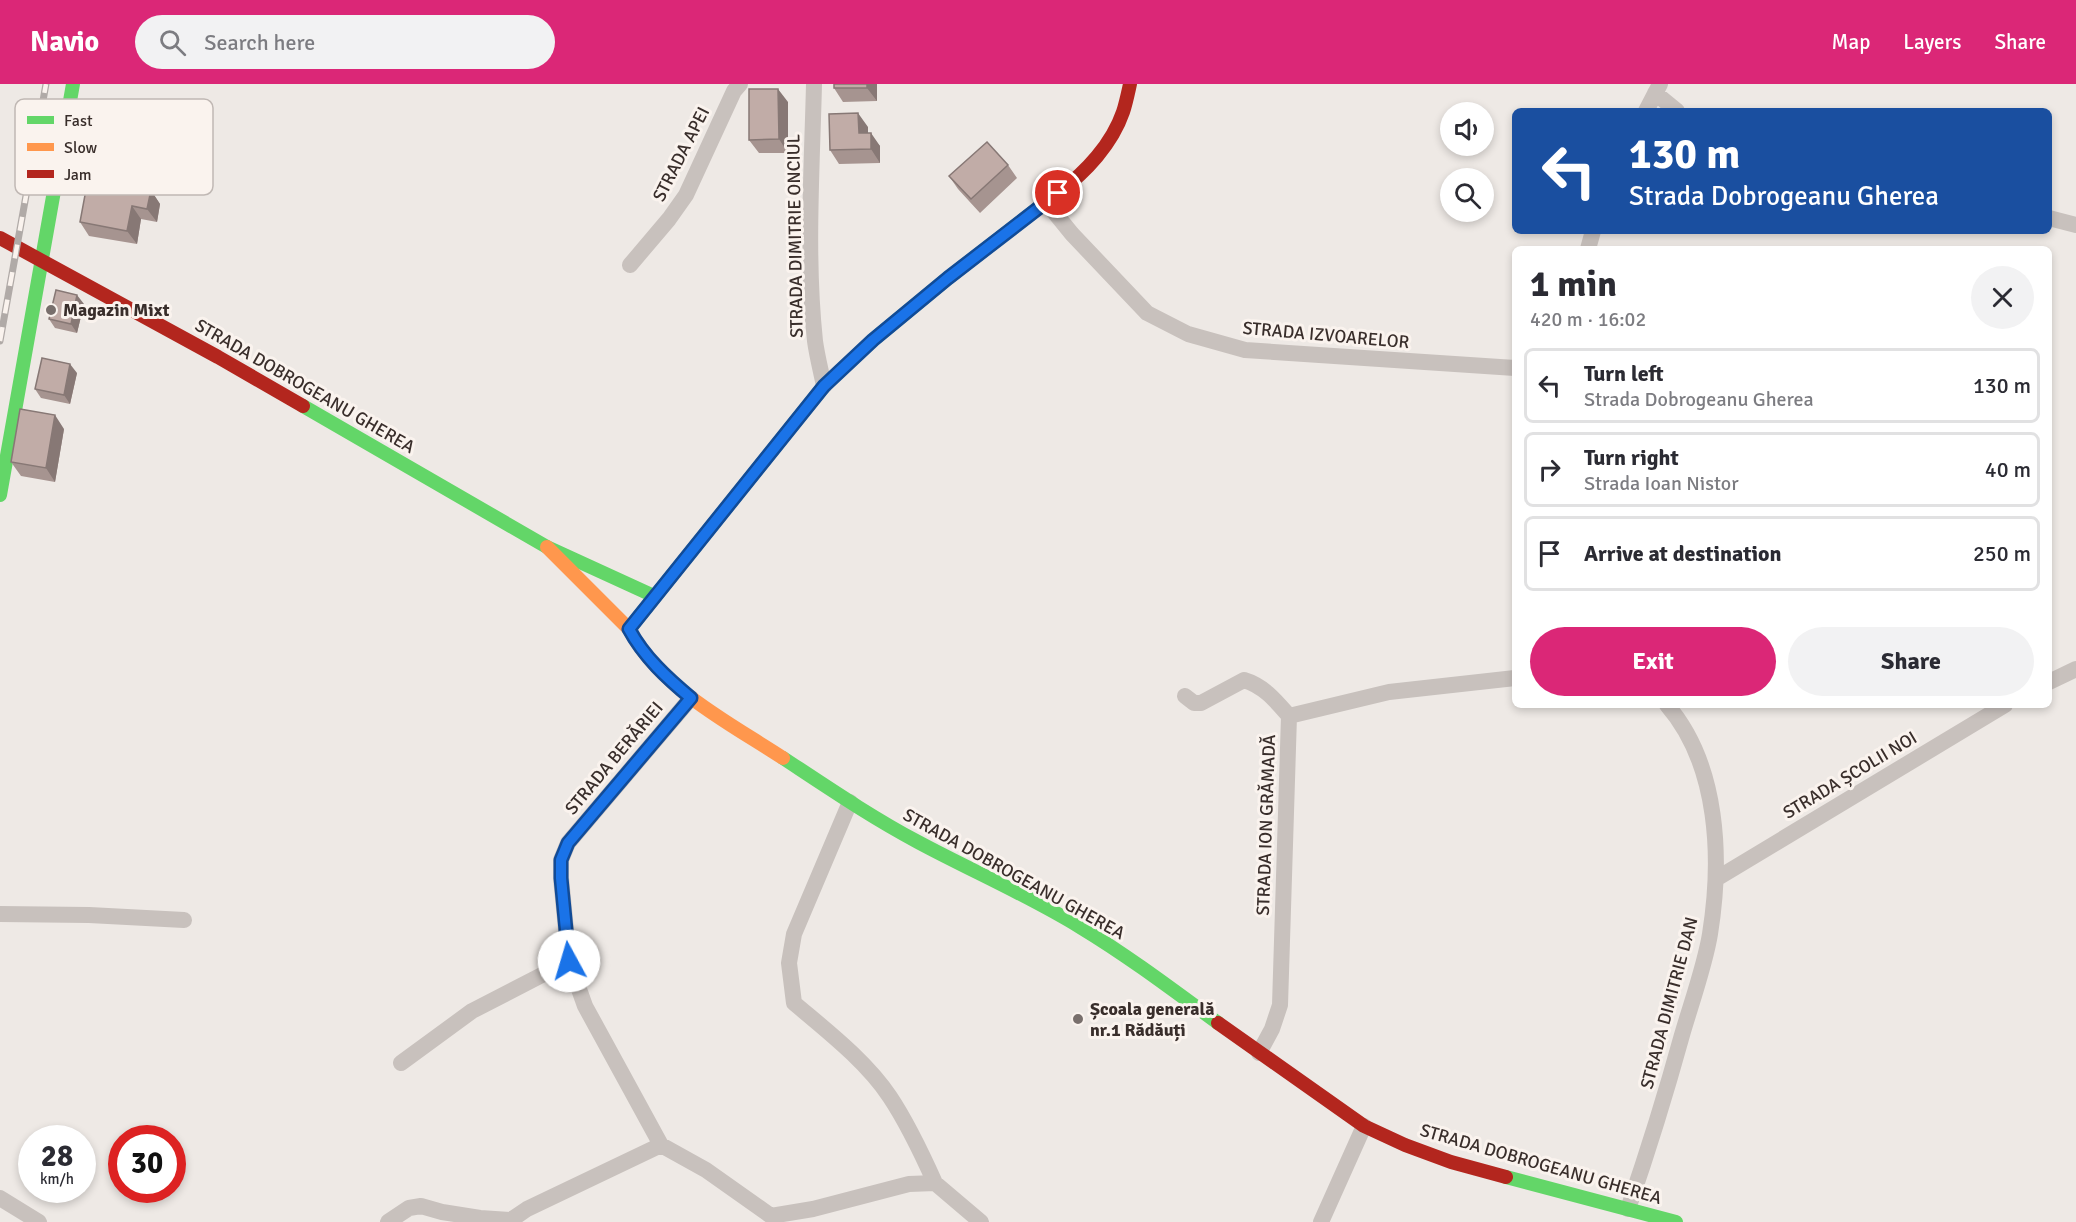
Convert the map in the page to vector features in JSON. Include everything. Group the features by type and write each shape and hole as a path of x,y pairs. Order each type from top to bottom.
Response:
{"street":[{"path":"70,99 73,84"},
{"name":"STRADA APEI","path":"630,265 686,195 734,91 740,84"},
{"name":"STRADA DIMITRIE ONCIUL","path":"814,84 811,222 813,293 815,342 824,386"},
{"path":"629,629 824,386 873,340 1071,183 1102,151 1123,113 1130,84"},
{"path":"1648,108 1658,88 1675,108"},
{"path":"0,495 53,195"},
{"name":"STRADA IZVOARELOR","path":"1046,202 1072,234 1148,313 1188,334 1245,350 1512,368"},
{"path":"2052,219 2076,225"},
{"name":"STRADA DOBROGEANU GHEREA","path":"0,238 218,357 547,547 654,596"},
{"name":"STRADA DOBROGEANU GHEREA","path":"547,547 629,629 638,646 667,678 691,698 850,802 917,842 1080,927 1140,966 1364,1126 1405,1145 1451,1162 1676,1222"},
{"path":"2052,681 2076,669"},
{"name":"STRADA ION GRĂMADĂ","path":"1259,1053 1280,1005 1289,716 1389,692 1512,678"},
{"path":"1185,696 1194,703 1201,703 1244,680 1269,694 1289,716"},
{"name":"STRADA BERĂRIEI","path":"661,1145 585,1006 569,961 561,860 568,843 691,698"},
{"name":"STRADA DIMITRIE DAN","path":"1628,1209 1656,1126 1710,936 1716,879 1716,840 1701,766 1680,721 1669,708"},
{"name":"STRADA ȘCOLII NOI","path":"1716,879 2000,708"},
{"path":"850,802 794,934 789,963 794,1003 847,1050 890,1096 935,1183 981,1222"},
{"path":"0,914 89,915 184,921"},
{"path":"401,1063 472,1011 569,961"},
{"path":"1321,1222 1364,1126"},
{"path":"388,1222 409,1208 421,1206 471,1217 511,1220 527,1209 661,1145 706,1170 772,1219 909,1184 935,1183"},
{"path":"0,1198 39,1222"}],"building":[{"path":"834,84 867,84 867,88 834,88"},
{"path":"749,89 778,89 779,139 749,140"},
{"path":"858,113 859,133 871,133 871,149 830,150 829,114"},
{"path":"987,142 1008,165 971,199 949,176"},
{"path":"85,195 150,195 147,209 132,206 127,231 80,222"},
{"path":"56,290 77,295 71,324 49,319"},
{"path":"42,358 70,364 64,395 35,389"},
{"path":"20,409 55,415 46,468 11,462"}],"railway":[{"path":"43,99 46,84"},
{"path":"0,341 26,195"}],"traffic: fast":[{"path":"70,99 73,84"},
{"path":"629,629 824,386 873,340 948,278 1059,192"},
{"path":"0,495 53,195"},
{"path":"303,406 547,547 654,596"},
{"path":"783,758 849,802 901,832 1080,927 1133,961 1218,1023"},
{"path":"1506,1177 1676,1222"}],"traffic: slow":[{"path":"547,547 629,629 643,650 677,687 783,758"}],"traffic: jam":[{"path":"1059,192 1079,176 1105,146 1123,112 1130,84"},
{"path":"0,238 303,406"},
{"path":"1218,1023 1364,1126 1405,1145 1451,1162 1506,1177"}],"place":[{"name":"Magazin Mixt","path":"51,310"},
{"name":"Școala generală nr.1 Rădăuți","path":"1078,1019"}],"route":[{"path":"569,961 561,878 561,860 568,843 691,698 667,678 638,646 629,629 824,386 873,340 948,278 1058,193"}]}
